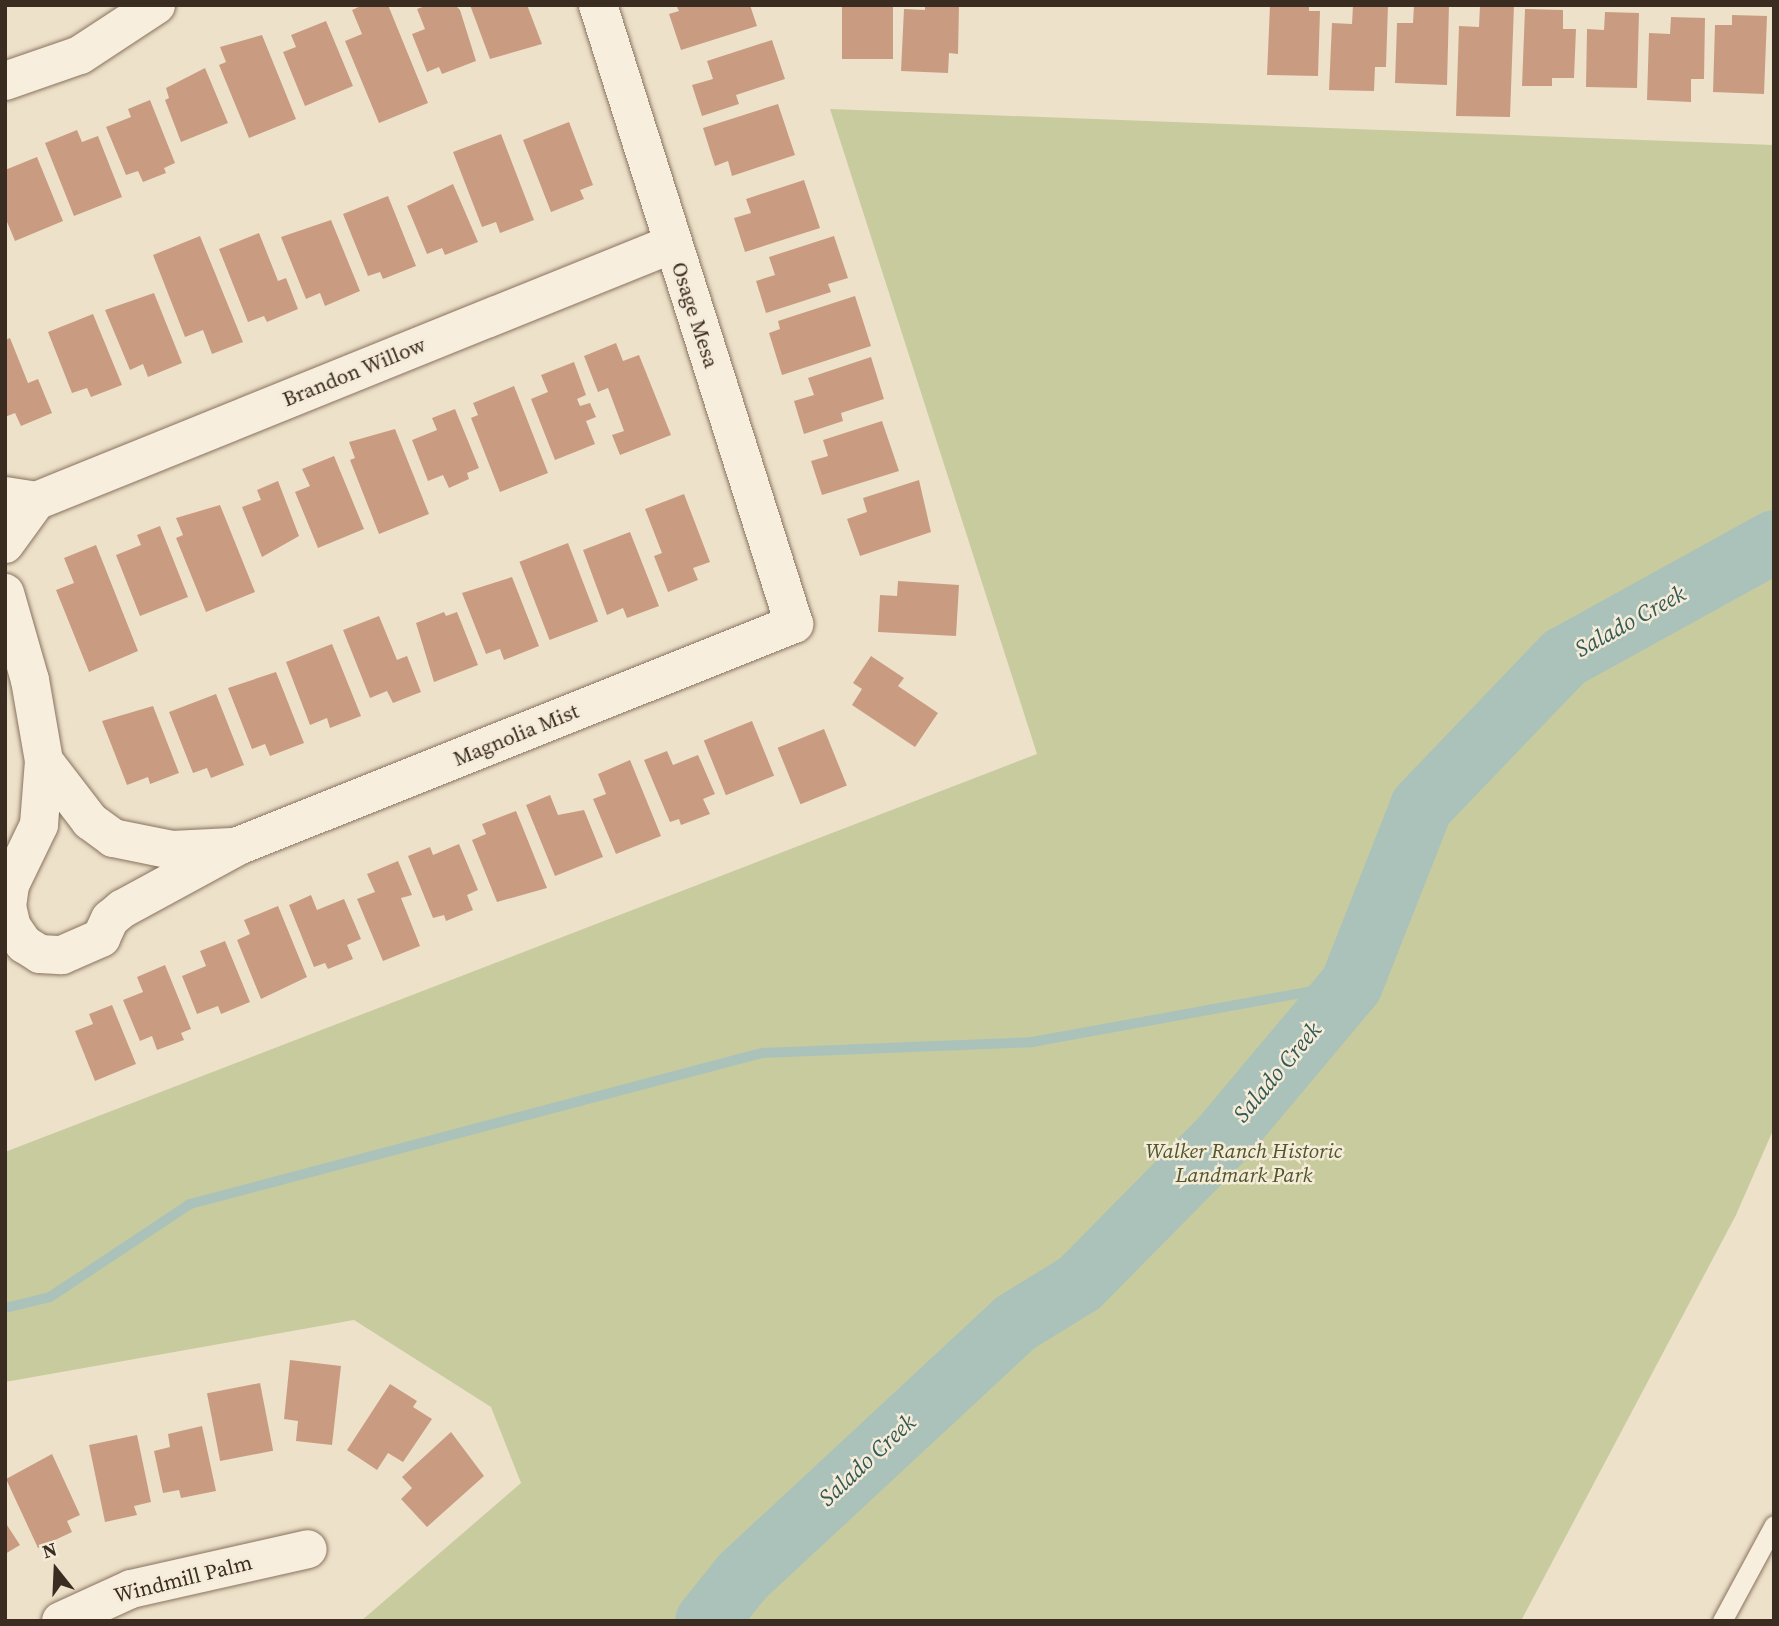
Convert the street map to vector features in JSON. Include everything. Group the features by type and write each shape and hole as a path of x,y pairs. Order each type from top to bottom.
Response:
{"street":[{"path":"6,82 80,54 156,5"},
{"name":"Osage Mesa","path":"598,5 794,624"},
{"name":"Brandon Willow","path":"5,544 21,499 672,244"},
{"path":"5,593 30,680 44,761"},
{"name":"Magnolia Mist","path":"44,761 39,825 10,885 7,906 12,927 40,954 62,955 86,948 101,938 110,919 122,909 238,846 794,624"},
{"name":"Magnolia Mist","path":"44,761 90,821 113,838 172,849 238,846"},
{"name":"Windmill Palm","path":"61,1621 131,1589 309,1549"}],"lane":[{"path":"1722,1621 1774,1525"}],"green space":[{"name":"Walker Ranch Historic Landmark Park","path":"830,109 1774,145 1774,1128 1736,1215 1521,1621 361,1621 521,1483 491,1407 354,1320 5,1382 5,1152 1037,754"}],"building":[{"path":"363,5 388,5 428,103 379,123 345,41 362,34 352,10"},
{"path":"428,5 455,5 460,10 476,61 442,74 439,67 427,72 412,34 425,29 417,9"},
{"path":"470,5 527,5 542,44 490,59"},
{"path":"676,5 750,5 757,26 681,50 669,14 679,11"},
{"path":"842,5 893,5 893,59 842,59"},
{"path":"925,5 959,5 958,54 949,53 948,73 901,71 904,9 925,10"},
{"path":"1270,5 1309,5 1309,11 1320,11 1318,76 1267,75"},
{"path":"1353,5 1388,5 1386,67 1375,67 1374,91 1329,90 1332,23 1352,24"},
{"path":"1414,5 1449,5 1447,85 1395,83 1397,23 1413,23"},
{"path":"1480,5 1514,5 1510,117 1456,116 1459,26 1479,27"},
{"path":"1525,9 1563,10 1563,29 1576,29 1574,78 1552,78 1552,86 1522,86"},
{"path":"1605,12 1639,13 1637,88 1586,87 1587,29 1604,30"},
{"path":"1732,15 1767,16 1764,94 1713,92 1715,25 1732,25"},
{"path":"1671,17 1705,18 1704,79 1691,79 1691,102 1647,100 1649,33 1670,34"},
{"path":"326,21 353,86 305,106 283,52 296,47 291,35"},
{"path":"262,35 296,119 249,138 219,65 226,62 220,47"},
{"path":"772,40 785,79 736,95 739,104 702,116 692,85 713,79 707,61"},
{"path":"205,68 228,123 181,142 165,100 169,98 166,88"},
{"path":"150,100 175,163 164,168 166,173 143,182 138,171 126,175 106,127 131,117 128,109"},
{"path":"778,104 795,155 732,176 728,161 715,166 703,128"},
{"path":"569,122 593,185 580,190 584,199 551,212 523,140"},
{"path":"77,130 82,142 98,136 122,197 74,216 45,143"},
{"path":"501,134 534,220 500,233 496,222 482,227 453,152"},
{"path":"37,157 63,221 15,241 5,217 5,170"},
{"path":"804,180 820,228 745,252 734,218 751,213 746,199"},
{"path":"453,184 478,242 445,255 442,248 427,254 407,206"},
{"path":"388,196 416,266 383,279 380,272 368,276 343,214"},
{"path":"331,220 360,291 325,306 320,293 306,299 281,237"},
{"path":"259,233 278,281 286,278 298,309 267,322 264,316 248,322 219,249"},
{"path":"200,236 243,342 212,354 203,330 185,337 153,255"},
{"path":"834,236 848,278 828,284 831,292 766,313 756,281 775,275 769,257"},
{"path":"154,293 182,363 148,377 143,364 130,370 105,310"},
{"path":"855,296 871,346 782,375 769,333 780,329 778,321"},
{"path":"93,314 122,385 91,397 87,388 72,393 48,332"},
{"path":"10,338 28,383 38,379 52,413 21,426 15,413 5,417 5,340"},
{"path":"616,343 623,361 639,355 671,435 620,455 612,435 624,431 608,388 598,392 584,356"},
{"path":"871,357 884,399 841,413 843,421 804,434 794,401 814,395 808,378"},
{"path":"574,362 586,395 577,399 580,406 590,403 596,417 586,421 595,444 555,460 531,399 548,392 541,375"},
{"path":"514,386 548,473 500,492 471,418 478,415 473,403"},
{"path":"455,409 479,468 467,473 469,479 449,488 443,475 428,481 412,440 437,430 432,418"},
{"path":"882,421 899,471 822,495 811,461 828,456 823,440"},
{"path":"395,429 429,514 379,534 350,460 355,458 349,442"},
{"path":"334,456 364,529 318,548 295,492 310,486 302,469"},
{"path":"919,480 931,532 860,556 847,519 867,512 863,498"},
{"path":"278,481 299,536 262,557 242,507 261,500 257,490"},
{"path":"684,494 710,562 693,568 698,580 668,592 654,556 662,553 645,509"},
{"path":"220,505 255,592 206,612 176,538 183,535 176,518"},
{"path":"160,526 188,597 140,616 116,555 141,545 137,535"},
{"path":"630,532 659,606 627,618 623,608 607,615 583,550"},
{"path":"568,543 598,621 550,640 519,562"},
{"path":"96,545 138,651 89,672 56,590 74,583 64,558"},
{"path":"512,577 539,646 504,660 500,649 486,654 462,593"},
{"path":"898,581 959,585 956,636 878,632 880,595 897,596"},
{"path":"444,612 446,616 457,612 478,665 434,682 416,623"},
{"path":"379,616 397,660 407,656 421,692 393,703 387,691 370,698 343,630"},
{"path":"332,644 361,716 330,728 327,718 310,725 286,662"},
{"path":"871,656 904,678 898,686 938,713 915,747 852,705 862,689 853,683"},
{"path":"276,672 304,743 270,756 265,744 252,749 228,688"},
{"path":"216,694 244,765 211,778 207,768 193,773 169,712"},
{"path":"153,706 179,773 150,784 148,777 127,785 102,721"},
{"path":"752,721 774,776 726,795 704,740"},
{"path":"824,729 847,786 800,804 778,748"},
{"path":"667,751 673,765 698,755 715,794 703,799 710,814 681,825 679,819 670,822 644,760"},
{"path":"630,760 661,836 616,854 593,799 606,794 598,774"},
{"path":"550,795 558,815 584,810 603,857 555,876 526,805"},
{"path":"516,811 547,888 497,902 472,840 486,834 482,824"},
{"path":"459,844 478,890 467,895 473,910 446,921 444,915 433,918 408,856 430,847 433,855"},
{"path":"398,861 412,895 401,898 420,946 383,961 357,899 375,892 367,874"},
{"path":"311,895 317,910 344,899 361,939 347,945 353,959 328,969 325,963 314,967 289,905"},
{"path":"278,906 307,977 261,999 237,940 250,934 244,920"},
{"path":"225,941 250,1002 221,1014 218,1006 197,1014 182,976 206,966 200,951"},
{"path":"165,965 191,1029 181,1033 184,1040 157,1050 152,1036 140,1041 123,1000 143,992 137,977"},
{"path":"112,1005 136,1064 95,1081 75,1031 93,1024 89,1014"},
{"path":"290,1360 341,1366 332,1445 296,1441 298,1421 284,1419"},
{"path":"260,1383 273,1451 220,1461 207,1393"},
{"path":"390,1384 417,1401 413,1407 432,1419 403,1462 388,1453 377,1470 347,1450"},
{"path":"202,1426 216,1491 181,1498 179,1490 163,1493 154,1451 170,1447 168,1434"},
{"path":"451,1432 484,1476 427,1527 401,1499 412,1488 402,1477"},
{"path":"137,1435 151,1502 134,1506 137,1515 105,1522 89,1445"},
{"path":"52,1454 80,1515 67,1521 72,1532 38,1548 6,1479"},
{"path":"5,1522 20,1545 5,1554"}],"waterway":[{"name":"Salado Creek","path":"706,1621 742,1576 1014,1323 1079,1283 1221,1139 1351,984 1421,806 1564,657 1774,541"},
{"path":"5,1308 50,1297 190,1204 762,1053 1032,1042 1351,984"}]}
